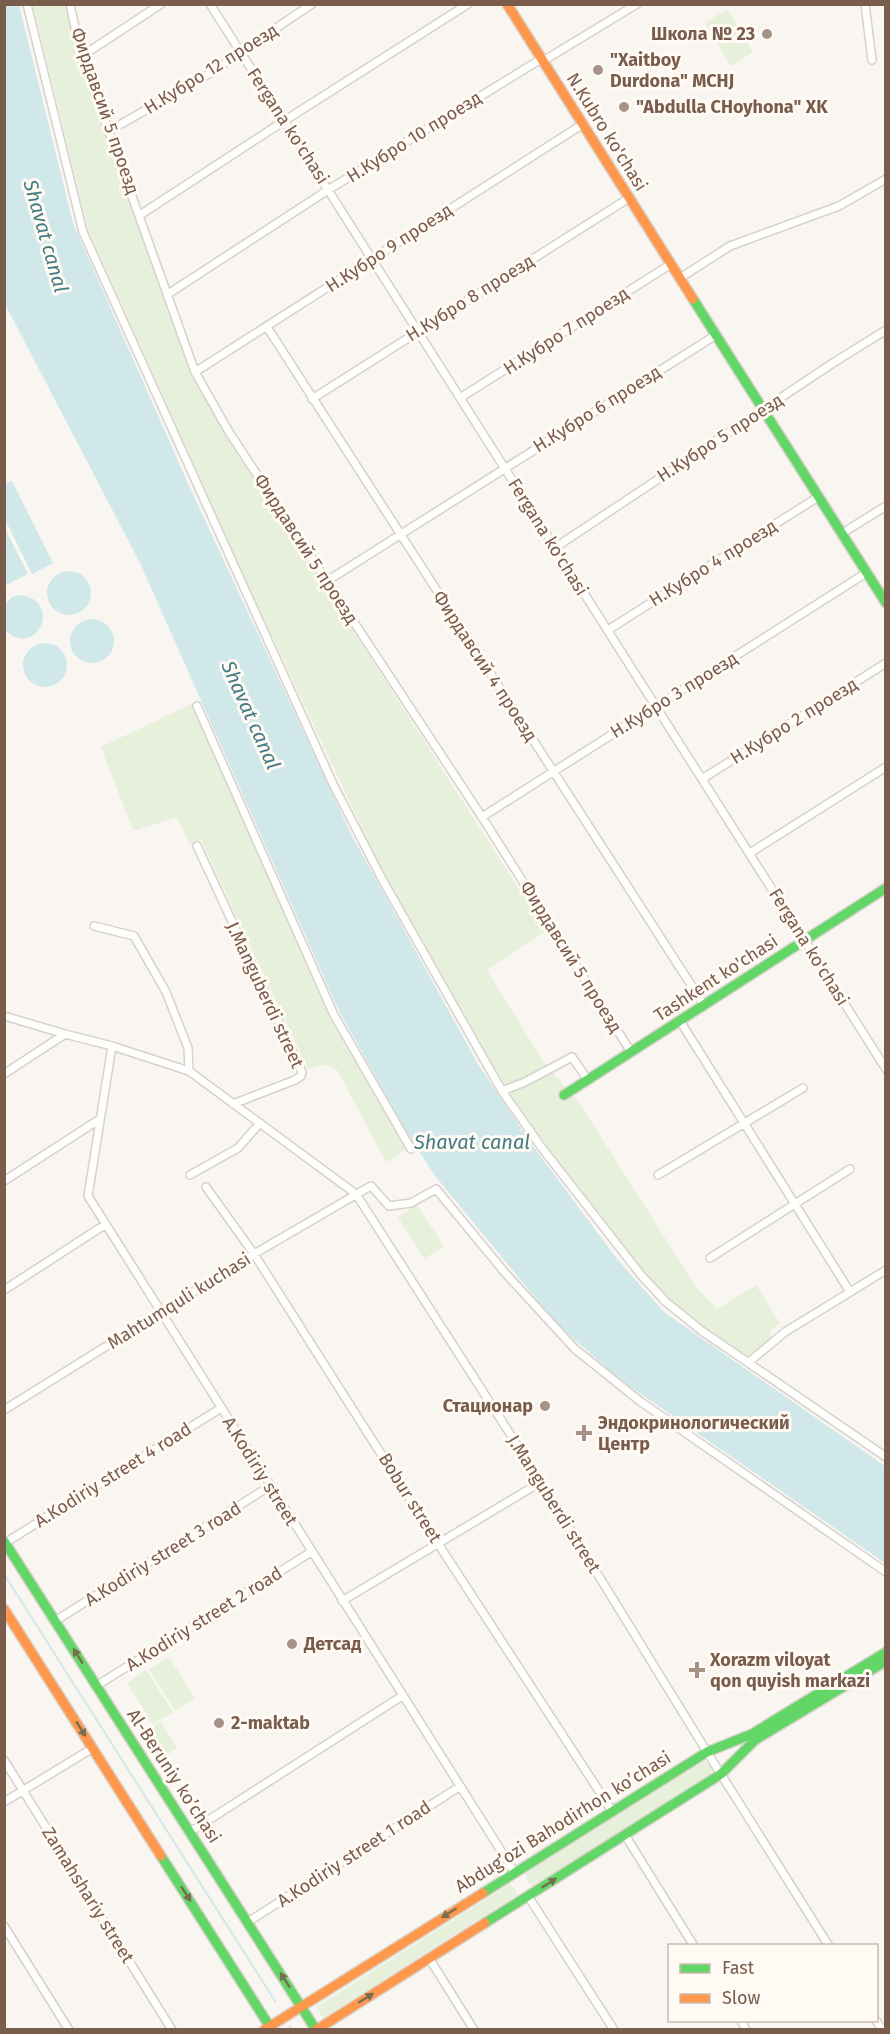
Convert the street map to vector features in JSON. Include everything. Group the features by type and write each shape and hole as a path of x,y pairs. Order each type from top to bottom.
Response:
{"main road":[{"name":"N.Kubro ko'chasi","path":"507,4 885,603"},
{"name":"Tashkent ko'chasi","path":"564,1095 885,888"},
{"name":"Al-Beruniy ko’chasi","path":"5,1542 316,2030"},
{"path":"4,1609 268,2028"},
{"name":"Abdug’ozi Bahodirhon ko’chasi","path":"268,2028 301,2005 707,1752 752,1734 885,1652"},
{"path":"316,2030 721,1774 755,1740 885,1661"}],"street":[{"path":"27,4 83,232 333,784 382,879 502,1091 542,1148 641,1275 666,1302 702,1331 885,1457"},
{"name":"Фирдавсий 5 проезд","path":"70,4 82,56 195,372 229,432 482,817 631,1052"},
{"path":"82,56 161,4"},
{"name":"Fergana ko'chasi","path":"210,4 885,1069"},
{"name":"Н.Кубро 12 проезд","path":"109,131 214,71 312,4"},
{"path":"140,215 468,4"},
{"name":"Н.Кубро 10 проезд","path":"168,294 328,190 637,4"},
{"path":"865,4 872,60"},
{"name":"Н.Кубро 9 проезд","path":"195,372 583,124"},
{"path":"680,278 730,246 839,206 885,179"},
{"name":"Н.Кубро 8 проезд","path":"312,399 629,198"},
{"name":"Н.Кубро 7 проезд","path":"460,398 671,264"},
{"name":"Фирдавсий 4 проезд","path":"267,327 704,1005"},
{"name":"Н.Кубро 5 проезд","path":"556,547 885,330"},
{"name":"Н.Кубро 6 проезд","path":"327,581 399,533 716,335"},
{"name":"Н.Кубро 4 проезд","path":"608,630 818,497"},
{"path":"842,534 885,506"},
{"name":"Н.Кубро 3 проезд","path":"482,817 866,573"},
{"name":"Н.Кубро 2 проезд","path":"702,779 885,663"},
{"path":"197,706 334,1015 411,1149"},
{"path":"750,854 885,767"},
{"name":"J.Manguberdi street","path":"197,846 302,1072 301,1076 295,1080 233,1104"},
{"path":"94,926 134,936 166,992 188,1048 189,1071"},
{"name":"J.Manguberdi street","path":"4,1016 112,1046 189,1071 356,1194 541,1482 828,1944"},
{"path":"680,1021 850,1292"},
{"path":"4,1074 65,1034"},
{"name":"A.Kodiriy street","path":"112,1046 88,1196 515,1873"},
{"path":"502,1091 525,1082 572,1057 588,1080"},
{"path":"658,1175 803,1088"},
{"path":"4,1181 100,1119"},
{"path":"190,1175 238,1148 260,1123"},
{"path":"710,1258 850,1169"},
{"path":"356,1194 371,1186 389,1206 411,1203 436,1189 506,1274 575,1349 640,1402 885,1572"},
{"name":"Bobur street","path":"206,1187 254,1254 612,1811"},
{"name":"Mahtumquli kuchasi","path":"4,1410 254,1254 356,1194"},
{"path":"4,1290 106,1224"},
{"path":"749,1362 785,1332 885,1270"},
{"name":"A.Kodiriy street 4 road","path":"5,1542 221,1408"},
{"path":"342,1601 541,1482"},
{"name":"A.Kodiriy street 3 road","path":"56,1621 270,1486"},
{"name":"A.Kodiriy street 2 road","path":"96,1686 311,1552"},
{"path":"190,1832 402,1696"},
{"path":"4,1802 93,1748"},
{"name":"Zamahshariy street","path":"4,1760 172,2030"},
{"name":"A.Kodiriy street 1 road","path":"248,1922 459,1787"},
{"path":"625,1835 693,1944"},
{"path":"528,1896 614,2030"},
{"path":"4,1926 69,2030"},
{"path":"429,1958 474,2030"}],"green space":[{"path":"33,5 68,5 169,303 220,423 546,931 487,970 543,1061 582,1107 696,1287 717,1309 756,1285 780,1323 769,1332 772,1338 749,1357 710,1331 668,1297 640,1268 544,1145 501,1079 377,860 254,598 89,232"},
{"path":"727,9 753,52 731,66 705,23"},
{"path":"191,704 333,1024 406,1150 386,1162 337,1070 324,1064 308,1069 201,840 190,845 177,817 133,831 101,747"},
{"path":"417,1205 444,1246 424,1259 398,1217"},
{"path":"169,1657 195,1698 175,1711 149,1669"},
{"path":"146,1670 173,1712 153,1724 127,1683"},
{"path":"161,1721 177,1748 164,1756 147,1730"},
{"path":"703,1762 707,1762 712,1769 710,1774 533,1887 527,1881 526,1873"},
{"path":"510,1884 517,1895 323,2018 316,2007"}],"water":[{"name":"Shavat canal","path":"4,5 19,5 73,223 190,488 351,834 478,1064 533,1146 617,1259 664,1312 885,1466 885,1563 618,1378 556,1323 436,1177 408,1135 338,1009 140,563 5,304"},
{"path":"12,481 53,563 32,574 5,519 5,484"},
{"path":"4,527 28,574 6,585 4,581"},
{"path":"69,571 84,578 91,593 84,608 69,615 54,608 47,593 54,578"},
{"path":"19,595 33,599 41,607 43,616 41,626 35,634 27,638 16,638 5,630 5,604 12,597"},
{"path":"92,619 107,626 114,641 107,656 92,663 77,656 70,641 77,626"},
{"path":"45,643 60,650 67,665 60,680 45,687 30,680 23,665 30,650"}],"waterway":[{"path":"4,1574 275,2001"},
{"path":"290,2026 292,2030"}],"traffic: fast":[{"path":"693,299 886,603"},
{"path":"564,1095 886,888"},
{"path":"4,1541 316,2030"},
{"path":"483,1893 707,1752 752,1734 886,1652"},
{"path":"485,1923 721,1774 755,1740 886,1661"},
{"path":"161,1856 272,2030"}],"traffic: slow":[{"path":"507,4 693,299"},
{"path":"4,1609 161,1856"},
{"path":"264,2030 483,1893"},
{"path":"316,2030 485,1923"}],"place":[{"name":"Школа № 23","path":"767,34"},
{"name":"\"Xaitboy Durdona\" MCHJ","path":"598,70"},
{"name":"\"Abdulla CHoyhona\" XK","path":"624,107"},
{"name":"Стационар","path":"545,1406"},
{"name":"Эндокринологический Центр","path":"584,1433"},
{"name":"Детсад","path":"292,1644"},
{"name":"Xorazm viloyat qon quyish markazi","path":"697,1670"},
{"name":"2-maktab","path":"219,1723"}]}
